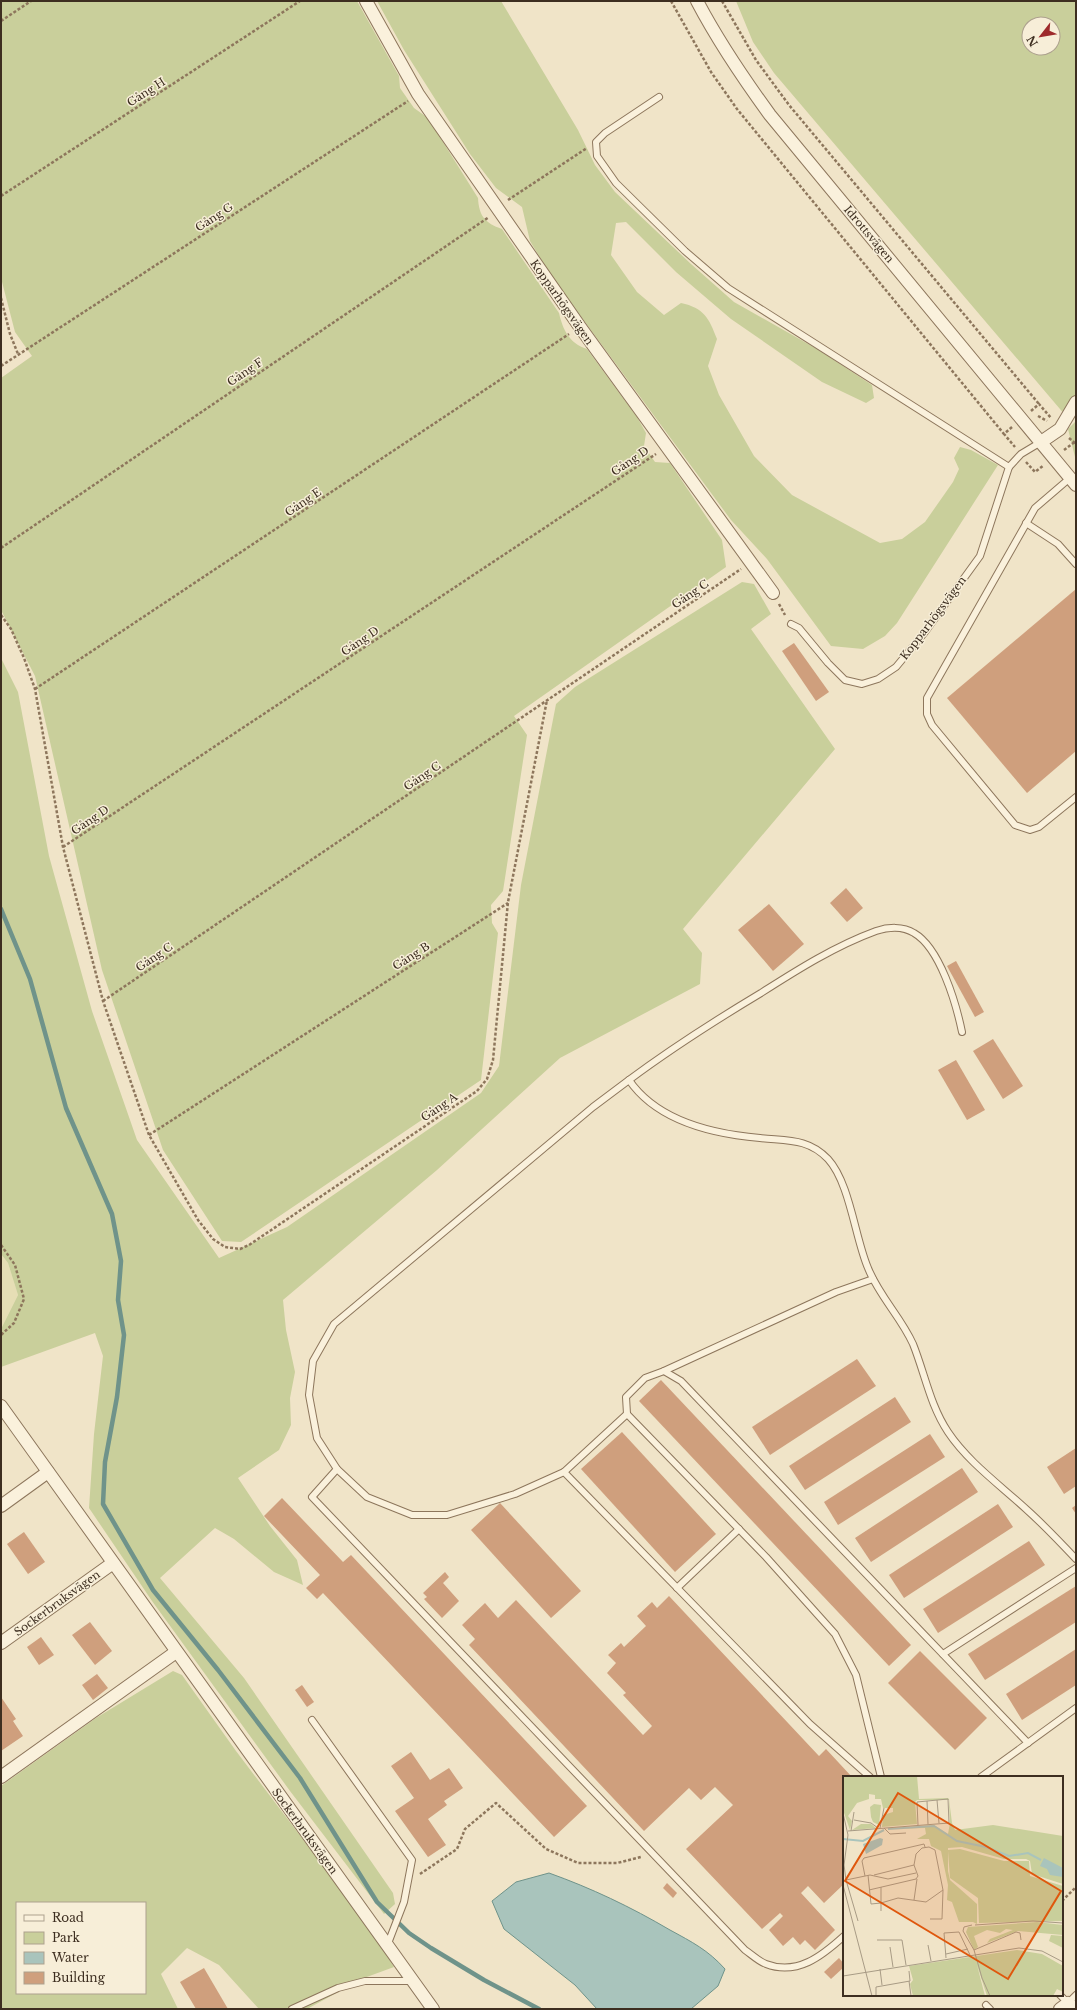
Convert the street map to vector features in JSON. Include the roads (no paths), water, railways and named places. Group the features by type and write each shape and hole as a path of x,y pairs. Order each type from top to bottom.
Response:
{"street":[{"name":"Kopparhögsvägen","path":"366,1 418,94 580,328 750,563 773,592"},
{"name":"Idrottsvägen","path":"697,1 711,28 739,72 770,115 1041,442 1049,460 1073,482"},
{"path":"1041,442 1060,428 1076,402"},
{"name":"Sockerbruksvägen","path":"1,1406 388,1946 429,2007"},
{"path":"1,1506 48,1472"},
{"name":"Sockerbruksvägen","path":"1,1643 113,1563"},
{"path":"1,1777 176,1652"}],"lane":[{"path":"659,96 606,133 596,142 596,156 616,183 685,251 728,288 1009,467 1021,454 1041,442"},
{"name":"Kopparhögsvägen","path":"791,624 799,628 828,663 845,680 862,684 878,679 896,667 926,632 980,556 1009,467"},
{"path":"1073,482 1035,508 927,698 927,714 932,725 1015,825 1030,830 1039,827 1076,797"},
{"path":"1026,523 1058,544 1076,564"},
{"path":"627,1414 564,1472 514,1494 447,1515 412,1515 367,1496 337,1469 317,1438 309,1395 313,1361 334,1324 593,1107 629,1080 664,1054 791,974 843,945 877,931 896,927 914,932 928,945 948,981 958,1009 962,1032"},
{"path":"629,1080 635,1089 652,1105 679,1119 714,1131 759,1138 793,1140 814,1146 830,1160 841,1182 867,1267 879,1292 898,1318 912,1343 932,1403 948,1433 976,1464 1028,1511 1076,1559"},
{"path":"873,1279 836,1292 664,1371 645,1378 626,1397 627,1414 766,1557 835,1634 856,1676 881,1776"},
{"path":"664,1371 681,1382 1028,1743"},
{"path":"337,1469 312,1497 745,1950 765,1964 785,1968 811,1963 828,1951 843,1937"},
{"path":"564,1472 810,1724 869,1776"},
{"path":"677,1588 738,1529"},
{"path":"943,1654 1076,1568"},
{"path":"982,1776 1076,1708"},
{"path":"312,1720 412,1860 404,1902 388,1946"},
{"path":"292,2009 338,1988 365,1981 412,1981"}],"water":[{"path":"549,1873 626,1906 699,1947 719,1962 725,1969 718,1986 691,2009 597,2009 575,1985 504,1929 492,1901 516,1882"}],"waterway":[{"path":"1,909 30,979 66,1108 112,1214 121,1261 118,1300 124,1335 117,1397 105,1462 103,1504 153,1590 218,1670 300,1778 377,1902 409,1933 431,1948 484,1980 539,2009"}]}
